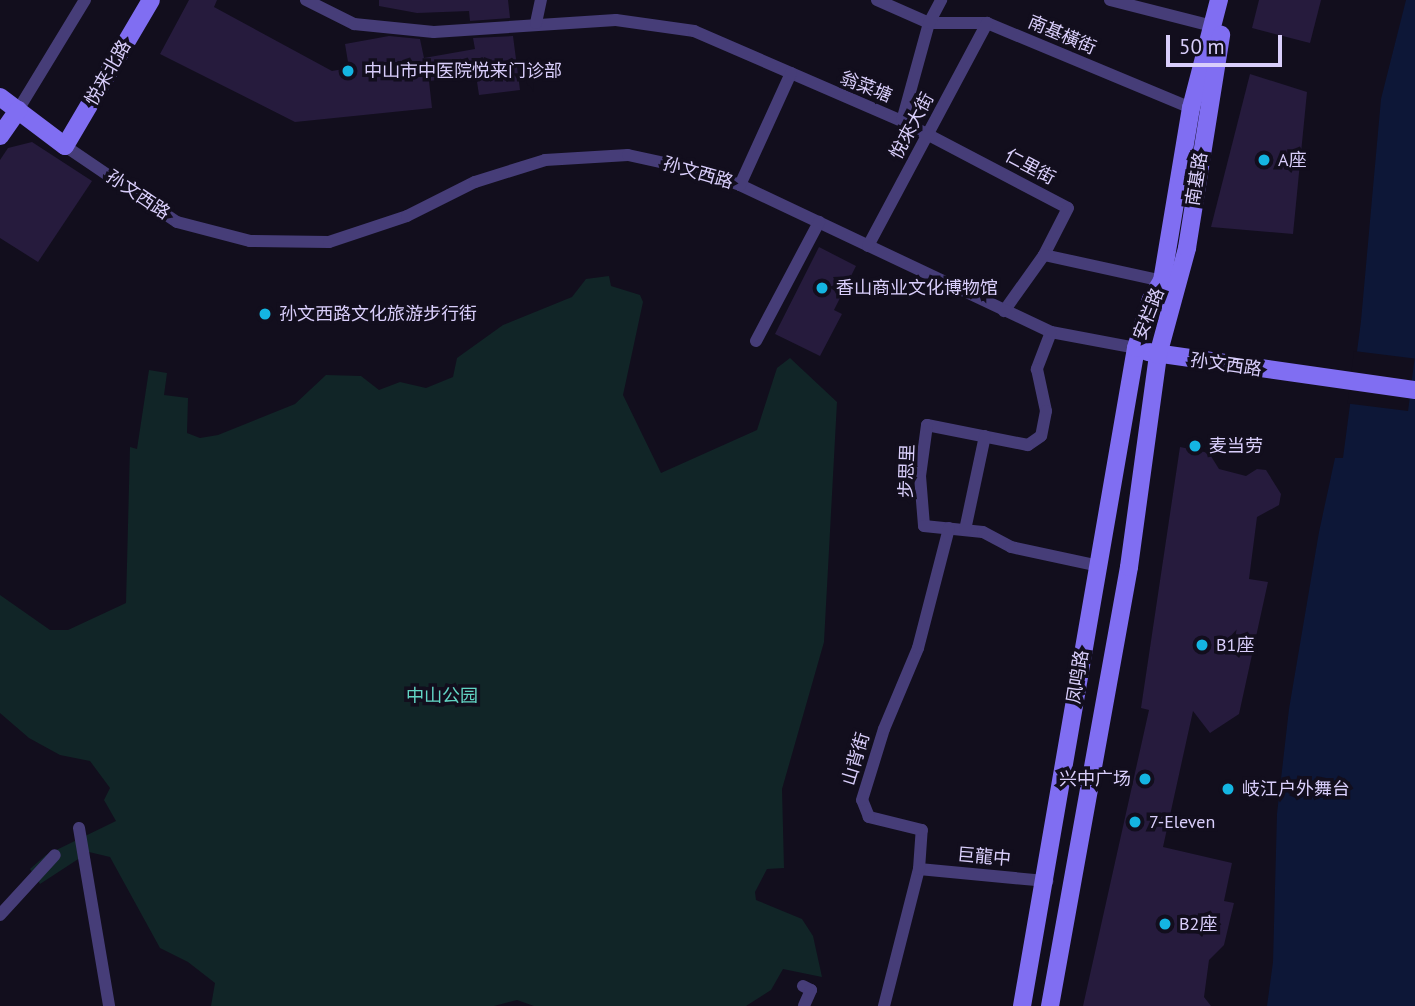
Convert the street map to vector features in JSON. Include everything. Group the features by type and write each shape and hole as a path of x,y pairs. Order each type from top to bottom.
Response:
{"main road":[{"name":"悦来北路","path":"65,146 151,0"},
{"name":"南基路","path":"1162,281 1191,108 1219,0"},
{"name":"南基路","path":"1158,355 1187,248 1228,0"},
{"path":"0,97 65,146"},
{"path":"0,136 18,110"},
{"name":"安栏路","path":"1136,348 1151,299 1162,281"},
{"name":"孙文西路","path":"1136,348 1158,355 1415,390"},
{"name":"凤鸣路","path":"1021,1006 1047,881 1095,565 1136,348"},
{"name":"凤鸣路","path":"1050,1006 1129,566 1158,355"}],"street":[{"path":"18,110 85,0"},
{"name":"翁菜塘","path":"306,0 354,24 434,32 536,23 616,20 694,31 928,134"},
{"path":"536,23 541,0"},
{"name":"南基橫街","path":"877,0 929,23 987,23 1191,108"},
{"path":"902,121 929,23 941,0"},
{"path":"1110,0 1212,26"},
{"name":"悅來大街","path":"868,246 987,23"},
{"path":"740,185 791,73"},
{"name":"仁里街","path":"928,134 1068,208 1044,255 1004,311"},
{"name":"孙文西路","path":"65,146 177,222 250,241 329,242 407,216 475,182 545,160 628,155 697,170 740,185 1051,332 1136,348"},
{"path":"756,341 819,222"},
{"path":"1044,255 1162,281"},
{"name":"步思里","path":"1051,332 1037,369 1046,411 1041,436 1028,445 927,425 920,477 924,526 983,532 1011,547 1095,565"},
{"path":"965,530 985,436"},
{"name":"山背街","path":"884,1006 919,869 922,830 869,817 862,800 884,729 918,648 949,528"},
{"path":"79,828 109,1006"},
{"path":"0,915 55,855"},
{"name":"巨龍中","path":"919,869 1047,881"},
{"path":"803,986 811,990 804,1006"}],"green space":[{"name":"中山公园","path":"609,276 611,286 640,295 643,302 623,395 661,473 757,430 777,368 790,358 837,402 824,642 782,789 784,868 767,869 755,892 756,900 802,919 813,936 822,977 783,969 771,990 746,1006 534,1006 517,1000 494,1006 211,1006 215,983 188,962 160,948 110,857 89,852 40,884 30,869 46,855 116,821 104,800 110,788 90,761 60,755 29,738 0,713 0,595 50,630 68,630 126,603 130,447 137,449 149,370 167,373 164,395 188,398 187,433 200,438 218,435 295,404 326,375 361,376 379,390 400,382 426,388 453,377 457,358 503,325 572,297 586,279"}],"water":[{"path":"1406,0 1415,0 1415,1006 1267,1006 1273,962 1277,814 1289,709 1319,532 1335,458 1343,458 1361,321 1381,99"}],"pier":[{"path":"1354,351 1415,358 1408,411 1348,404"}],"building":[{"path":"189,0 217,0 214,7 332,71 349,68 345,44 389,36 420,39 424,58 475,49 473,38 513,36 520,90 479,95 476,75 429,81 432,108 295,122 160,54"},
{"path":"379,0 508,0 510,18 470,21 469,11 417,13 379,6"},
{"path":"1259,0 1321,0 1310,43 1252,28"},
{"name":"A座","path":"1250,74 1307,92 1293,234 1211,227"},
{"path":"32,142 92,181 38,262 0,238 0,160 8,148"},
{"name":"香山商业文化博物馆","path":"819,247 856,266 834,310 842,314 820,356 775,334"},
{"path":"1180,447 1209,453 1219,469 1246,476 1257,469 1266,470 1281,494 1279,505 1257,517 1249,579 1268,582 1239,714 1210,733 1193,711 1163,847 1232,863 1224,901 1234,903 1224,945 1209,960 1204,997 1211,1006 1083,1006 1149,710 1141,708"}],"place":[{"name":"中山市中医院悦来门诊部","path":"348,71"},
{"name":"A座","path":"1264,160"},
{"name":"香山商业文化博物馆","path":"822,288"},
{"name":"孙文西路文化旅游步行街","path":"265,314"},
{"name":"麦当劳","path":"1195,446"},
{"name":"B1座","path":"1202,645"},
{"name":"兴中广场","path":"1145,779"},
{"name":"岐江户外舞台","path":"1228,789"},
{"name":"7-Eleven","path":"1135,822"},
{"name":"B2座","path":"1165,924"}]}
